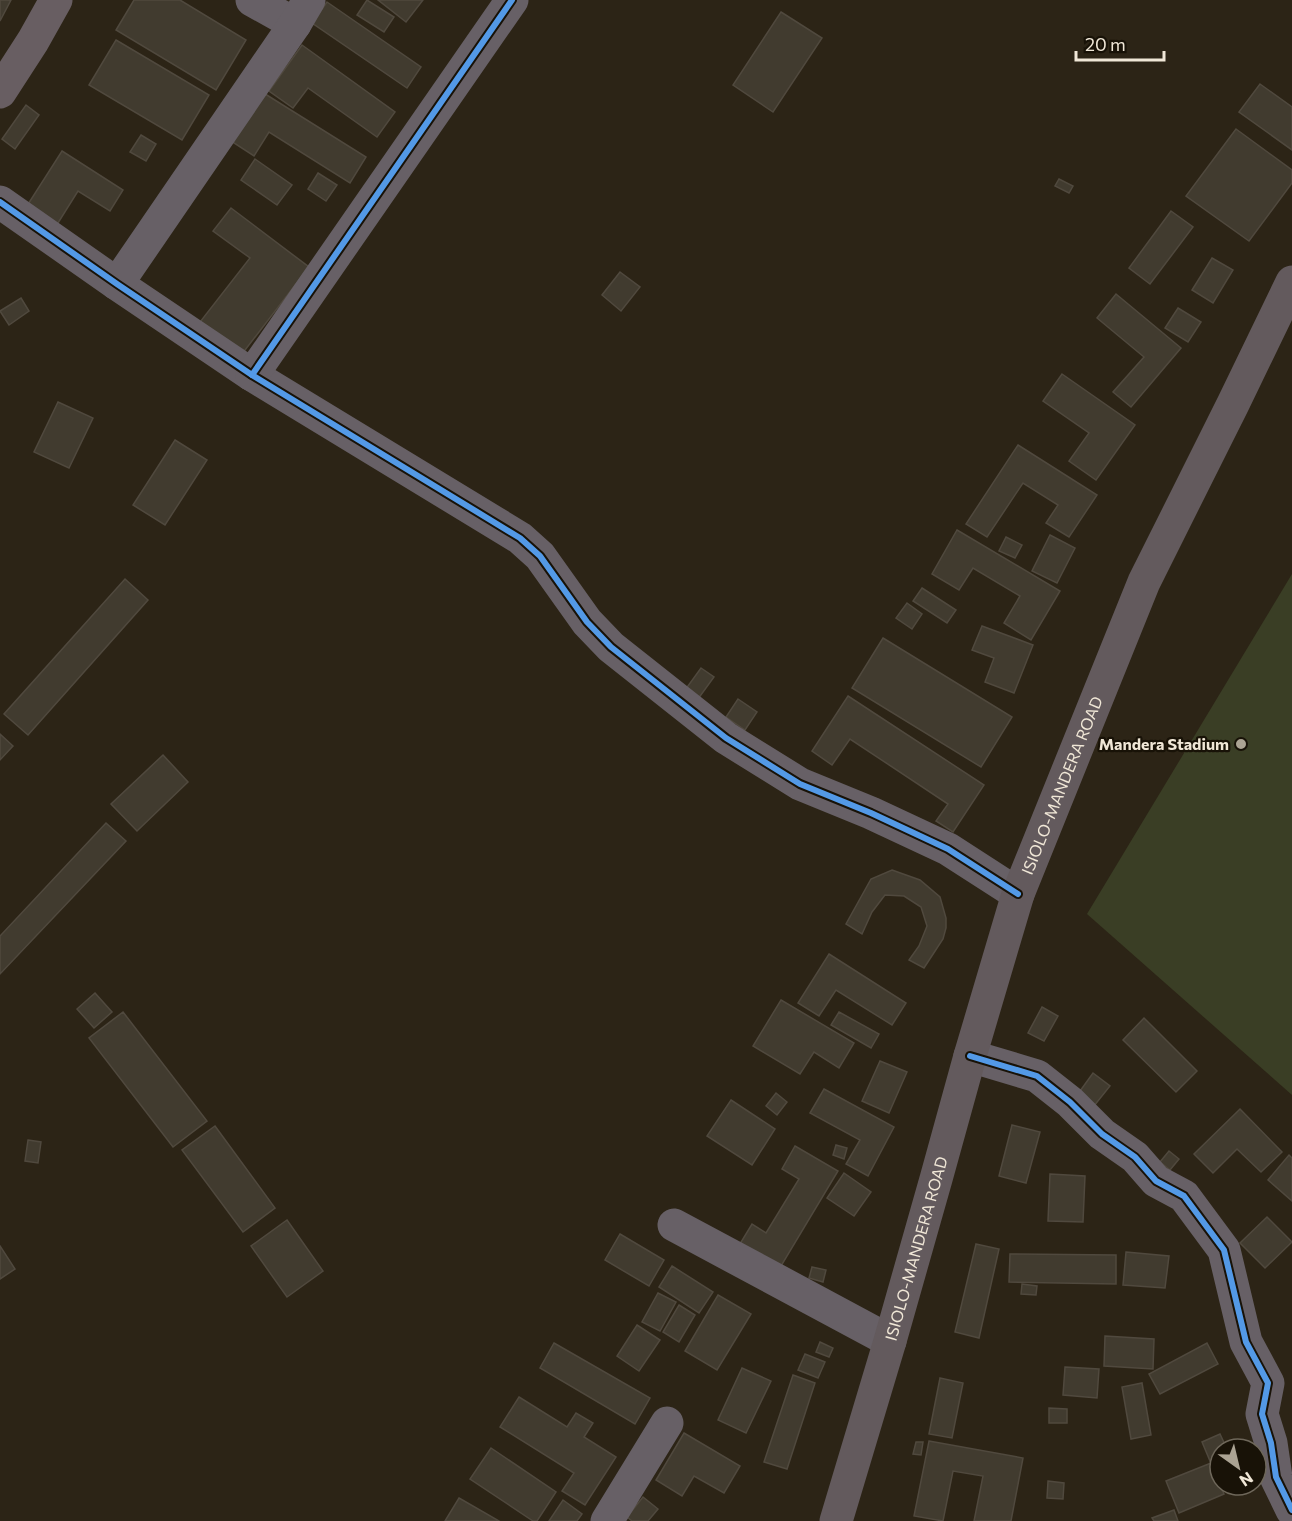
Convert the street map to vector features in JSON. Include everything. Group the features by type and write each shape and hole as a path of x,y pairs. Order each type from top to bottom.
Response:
{"highway":[{"name":"ISIOLO-MANDERA ROAD","path":"836,1521 1018,894 1144,582 1292,282"}],"main road":[{"path":"0,92 56,0"}],"street":[{"path":"117,284 302,12 252,0"},
{"path":"252,375 512,0"},
{"path":"0,202 252,375 520,538 540,556 587,622 611,647 726,738 800,784 871,813 948,849 1018,894"},
{"path":"970,1056 1037,1076 1070,1102 1102,1134 1135,1157 1156,1181 1184,1196 1224,1250 1246,1342 1268,1383 1262,1414 1271,1443 1276,1477 1292,1510"},
{"path":"674,1225 890,1341"},
{"path":"607,1521 668,1423"}],"green space":[{"name":"Mandera Stadium","path":"1292,574 1292,1095 1087,914"}],"building":[{"path":"0,0 11,0 0,21"},
{"path":"134,0 180,0 246,40 216,90 116,30"},
{"path":"367,0 394,17 384,32 357,15"},
{"path":"378,0 423,0 406,22"},
{"path":"327,2 421,67 407,88 312,23"},
{"path":"781,12 822,38 773,112 733,85"},
{"path":"116,40 209,95 182,140 89,85"},
{"path":"302,45 395,112 377,137 308,88 293,108 269,91"},
{"path":"1260,84 1292,107 1292,150 1239,112"},
{"path":"262,92 366,157 350,183 269,132 254,156 231,141"},
{"path":"26,105 39,115 15,149 2,139"},
{"path":"1236,129 1292,170 1292,183 1249,241 1186,196"},
{"path":"141,135 156,144 146,161 130,152"},
{"path":"62,151 123,190 110,211 78,191 53,231 23,212"},
{"path":"255,159 292,185 277,205 241,180"},
{"path":"318,173 337,185 326,201 308,189"},
{"path":"1059,179 1073,186 1069,193 1055,186"},
{"path":"231,208 309,267 242,354 200,322 250,258 213,231"},
{"path":"1171,211 1193,227 1150,284 1129,268"},
{"path":"1212,258 1233,270 1213,303 1192,290"},
{"path":"620,272 640,287 621,311 602,295"},
{"path":"1116,294 1181,348 1131,407 1113,392 1144,357 1097,318"},
{"path":"21,298 29,311 9,325 0,311"},
{"path":"1178,308 1201,322 1188,342 1165,328"},
{"path":"1062,374 1135,425 1096,480 1069,461 1089,433 1043,401"},
{"path":"58,402 93,418 69,468 34,452"},
{"path":"175,440 207,460 165,525 133,505"},
{"path":"1018,445 1097,495 1069,537 1046,523 1058,505 1023,483 987,537 966,524"},
{"path":"957,530 1060,591 1031,640 1004,623 1020,596 973,568 959,590 932,574"},
{"path":"1050,535 1075,548 1057,583 1032,571"},
{"path":"1006,537 1022,545 1015,558 999,551"},
{"path":"125,579 148,600 28,735 4,714"},
{"path":"922,588 956,610 947,623 913,601"},
{"path":"907,603 922,614 912,629 896,618"},
{"path":"982,626 1033,645 1014,693 985,682 994,658 972,650"},
{"path":"883,638 1012,717 981,767 852,688"},
{"path":"701,668 714,677 698,699 685,690"},
{"path":"848,696 984,785 953,832 936,821 948,804 850,739 832,765 812,751"},
{"path":"738,699 757,712 745,730 726,717"},
{"path":"0,734 13,746 0,760"},
{"path":"163,755 188,782 137,831 111,804"},
{"path":"106,823 126,841 0,974 0,936"},
{"path":"892,870 920,880 940,897 946,918 946,928 943,939 924,968 909,960 919,946 927,926 921,907 904,896 885,895 872,912 862,934 846,924 871,879"},
{"path":"829,954 906,1003 892,1025 836,990 819,1016 798,1003"},
{"path":"95,993 112,1012 94,1028 77,1009"},
{"path":"781,1000 854,1043 839,1068 814,1052 800,1074 753,1046"},
{"path":"1042,1007 1058,1016 1044,1041 1028,1033"},
{"path":"123,1012 207,1121 173,1147 89,1038"},
{"path":"839,1012 879,1034 871,1048 831,1025"},
{"path":"1144,1018 1197,1071 1176,1092 1123,1040"},
{"path":"880,1061 907,1072 889,1113 862,1101"},
{"path":"1093,1073 1110,1086 1090,1111 1075,1098"},
{"path":"824,1089 894,1127 868,1176 846,1164 860,1140 810,1113"},
{"path":"776,1093 787,1102 777,1115 766,1106"},
{"path":"731,1100 775,1129 752,1165 707,1136"},
{"path":"1240,1109 1282,1152 1261,1172 1237,1149 1213,1173 1194,1154"},
{"path":"1012,1125 1040,1132 1026,1183 999,1176"},
{"path":"215,1126 275,1208 243,1232 182,1150"},
{"path":"28,1140 41,1142 38,1163 25,1161"},
{"path":"836,1145 847,1148 844,1159 833,1155"},
{"path":"795,1146 838,1171 775,1276 735,1252 752,1224 766,1233 799,1179 782,1169"},
{"path":"1169,1151 1179,1159 1170,1170 1160,1162"},
{"path":"1289,1155 1292,1158 1292,1201 1268,1180"},
{"path":"844,1173 871,1192 854,1216 827,1198"},
{"path":"1050,1174 1085,1176 1083,1222 1048,1221"},
{"path":"1267,1217 1292,1242 1265,1268 1240,1243"},
{"path":"287,1220 323,1271 287,1297 251,1246"},
{"path":"620,1234 664,1260 649,1286 605,1260"},
{"path":"976,1244 999,1249 979,1338 955,1332"},
{"path":"0,1246 15,1269 0,1279"},
{"path":"1126,1252 1169,1256 1165,1288 1123,1285"},
{"path":"1010,1254 1116,1255 1116,1284 1009,1282"},
{"path":"672,1266 713,1292 699,1313 659,1287"},
{"path":"812,1267 826,1270 823,1282 809,1278"},
{"path":"1022,1284 1037,1286 1036,1295 1021,1294"},
{"path":"658,1293 676,1302 660,1331 642,1322"},
{"path":"718,1295 751,1314 717,1370 685,1351"},
{"path":"679,1305 695,1315 679,1342 663,1332"},
{"path":"637,1325 660,1340 639,1371 617,1356"},
{"path":"1105,1336 1154,1339 1153,1369 1104,1366"},
{"path":"820,1342 833,1348 829,1357 816,1352"},
{"path":"554,1343 650,1398 635,1424 540,1368"},
{"path":"1207,1343 1218,1364 1160,1394 1149,1374"},
{"path":"805,1354 825,1362 818,1378 798,1370"},
{"path":"1065,1367 1099,1369 1097,1398 1063,1395"},
{"path":"742,1368 771,1381 746,1433 718,1420"},
{"path":"793,1375 815,1383 787,1469 764,1462"},
{"path":"940,1378 963,1383 952,1438 929,1434"},
{"path":"1142,1383 1151,1435 1131,1439 1122,1387"},
{"path":"519,1397 567,1427 576,1413 593,1423 584,1437 616,1457 585,1505 562,1491 574,1473 500,1427"},
{"path":"1049,1408 1067,1409 1067,1423 1049,1423"},
{"path":"684,1433 740,1466 724,1493 694,1476 682,1496 656,1480"},
{"path":"1208,1439 1208,1456 1202,1442"},
{"path":"929,1441 1023,1458 1011,1521 974,1521 983,1476 953,1471 943,1521 914,1516"},
{"path":"916,1442 923,1442 921,1455 913,1454"},
{"path":"491,1448 556,1492 537,1521 533,1521 470,1479"},
{"path":"1208,1464 1208,1497 1217,1497 1179,1513 1166,1481"},
{"path":"1048,1481 1064,1483 1063,1499 1047,1498"},
{"path":"643,1497 658,1509 648,1521 632,1521 627,1517"},
{"path":"459,1498 499,1521 445,1521"},
{"path":"563,1500 582,1514 577,1521 549,1521"},
{"path":"1174,1510 1178,1521 1154,1521 1152,1518"}],"cycle path":[{"path":"252,375 512,0"},
{"path":"0,202 252,375 520,538 540,556 587,622 611,647 726,738 800,784 871,813 948,849 1018,894"},
{"path":"970,1056 1037,1076 1070,1102 1102,1134 1135,1157 1156,1181 1184,1196 1224,1250 1246,1342 1268,1383 1262,1414 1271,1443 1276,1477 1292,1510"}],"place":[{"name":"Mandera Stadium","path":"1241,744"}]}
